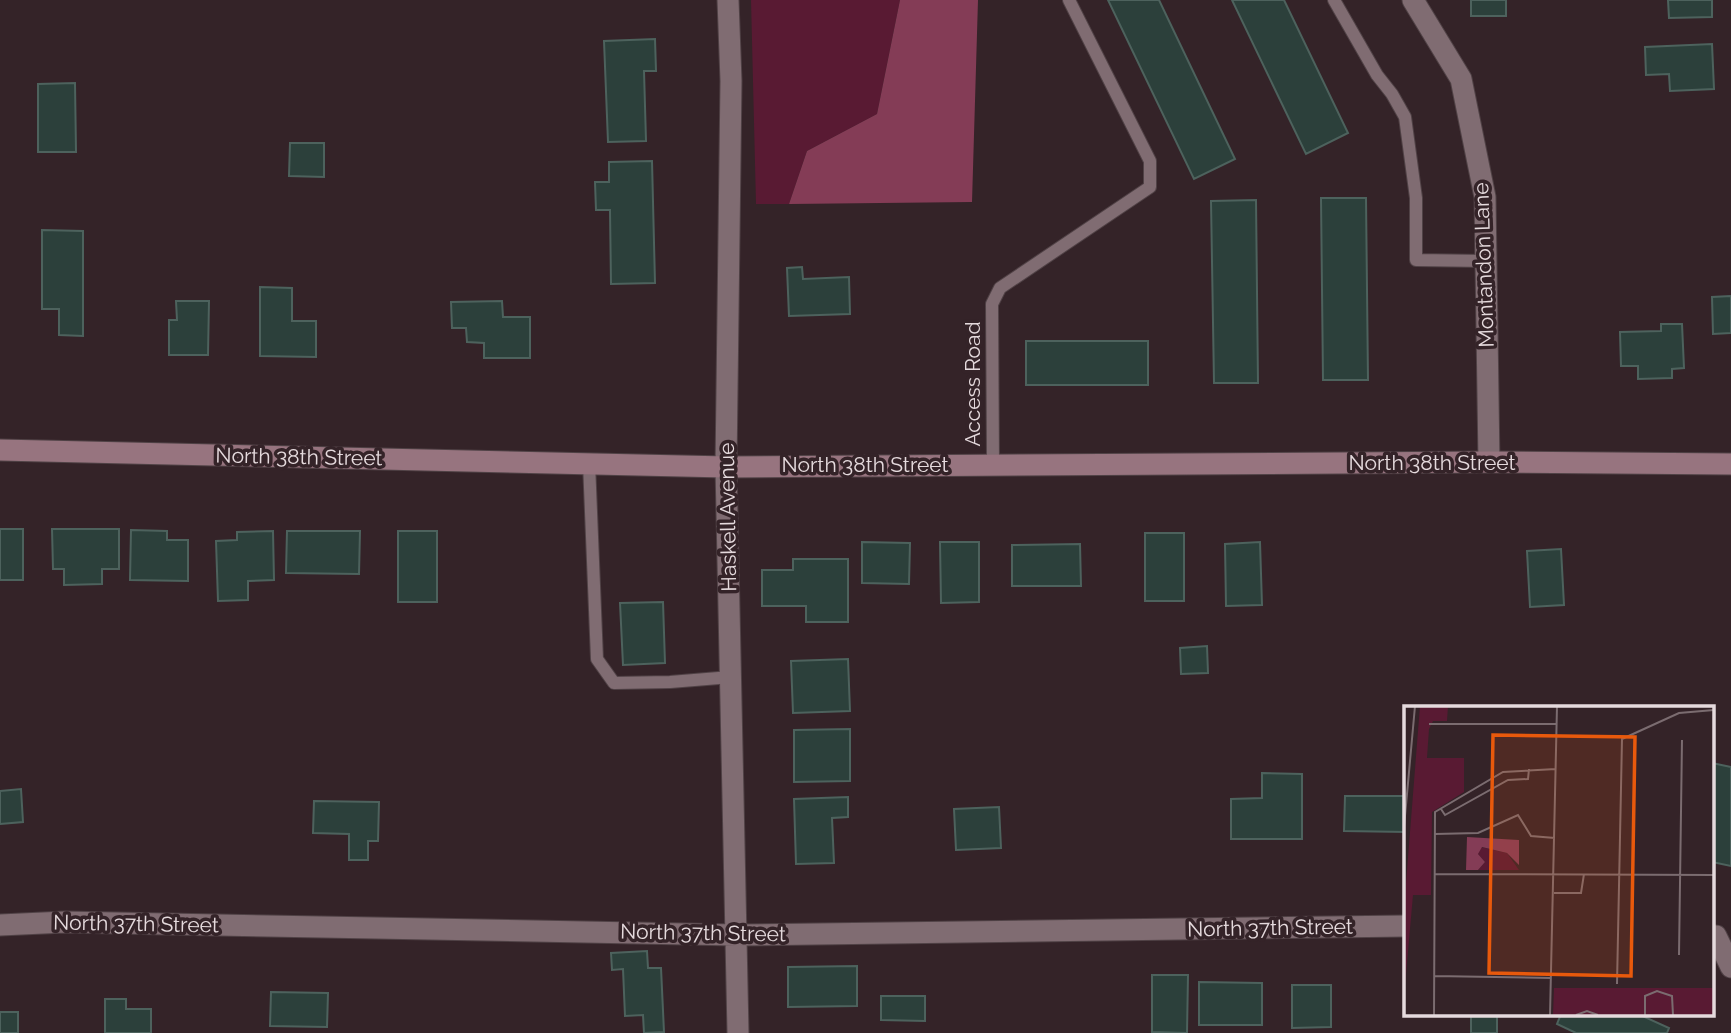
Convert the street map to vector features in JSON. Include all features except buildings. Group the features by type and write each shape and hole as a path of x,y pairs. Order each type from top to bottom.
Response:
{"street":[{"name":"Haskell Avenue","path":"728,0 731,81 726,467 738,1033"},
{"name":"Montandon Lane","path":"1413,0 1461,79 1485,197 1489,462"},
{"name":"North 38th Street","path":"0,450 726,467 1489,462 1731,464"},
{"name":"North 37th Street","path":"0,925 65,922 737,935 1404,926"},
{"path":"1714,936 1731,967"}],"lane":[{"name":"Access Road","path":"993,464 992,304 1000,288 1150,187 1150,161 1069,0"},
{"path":"1334,0 1377,75 1405,117 1416,198 1416,260 1486,261"},
{"path":"589,463 597,659 614,683 731,677"}],"shaded area":[{"path":"751,0 900,0 877,114 807,151 789,204 756,204"},
{"path":"900,0 978,0 972,202 789,204 807,151 877,114"}]}
